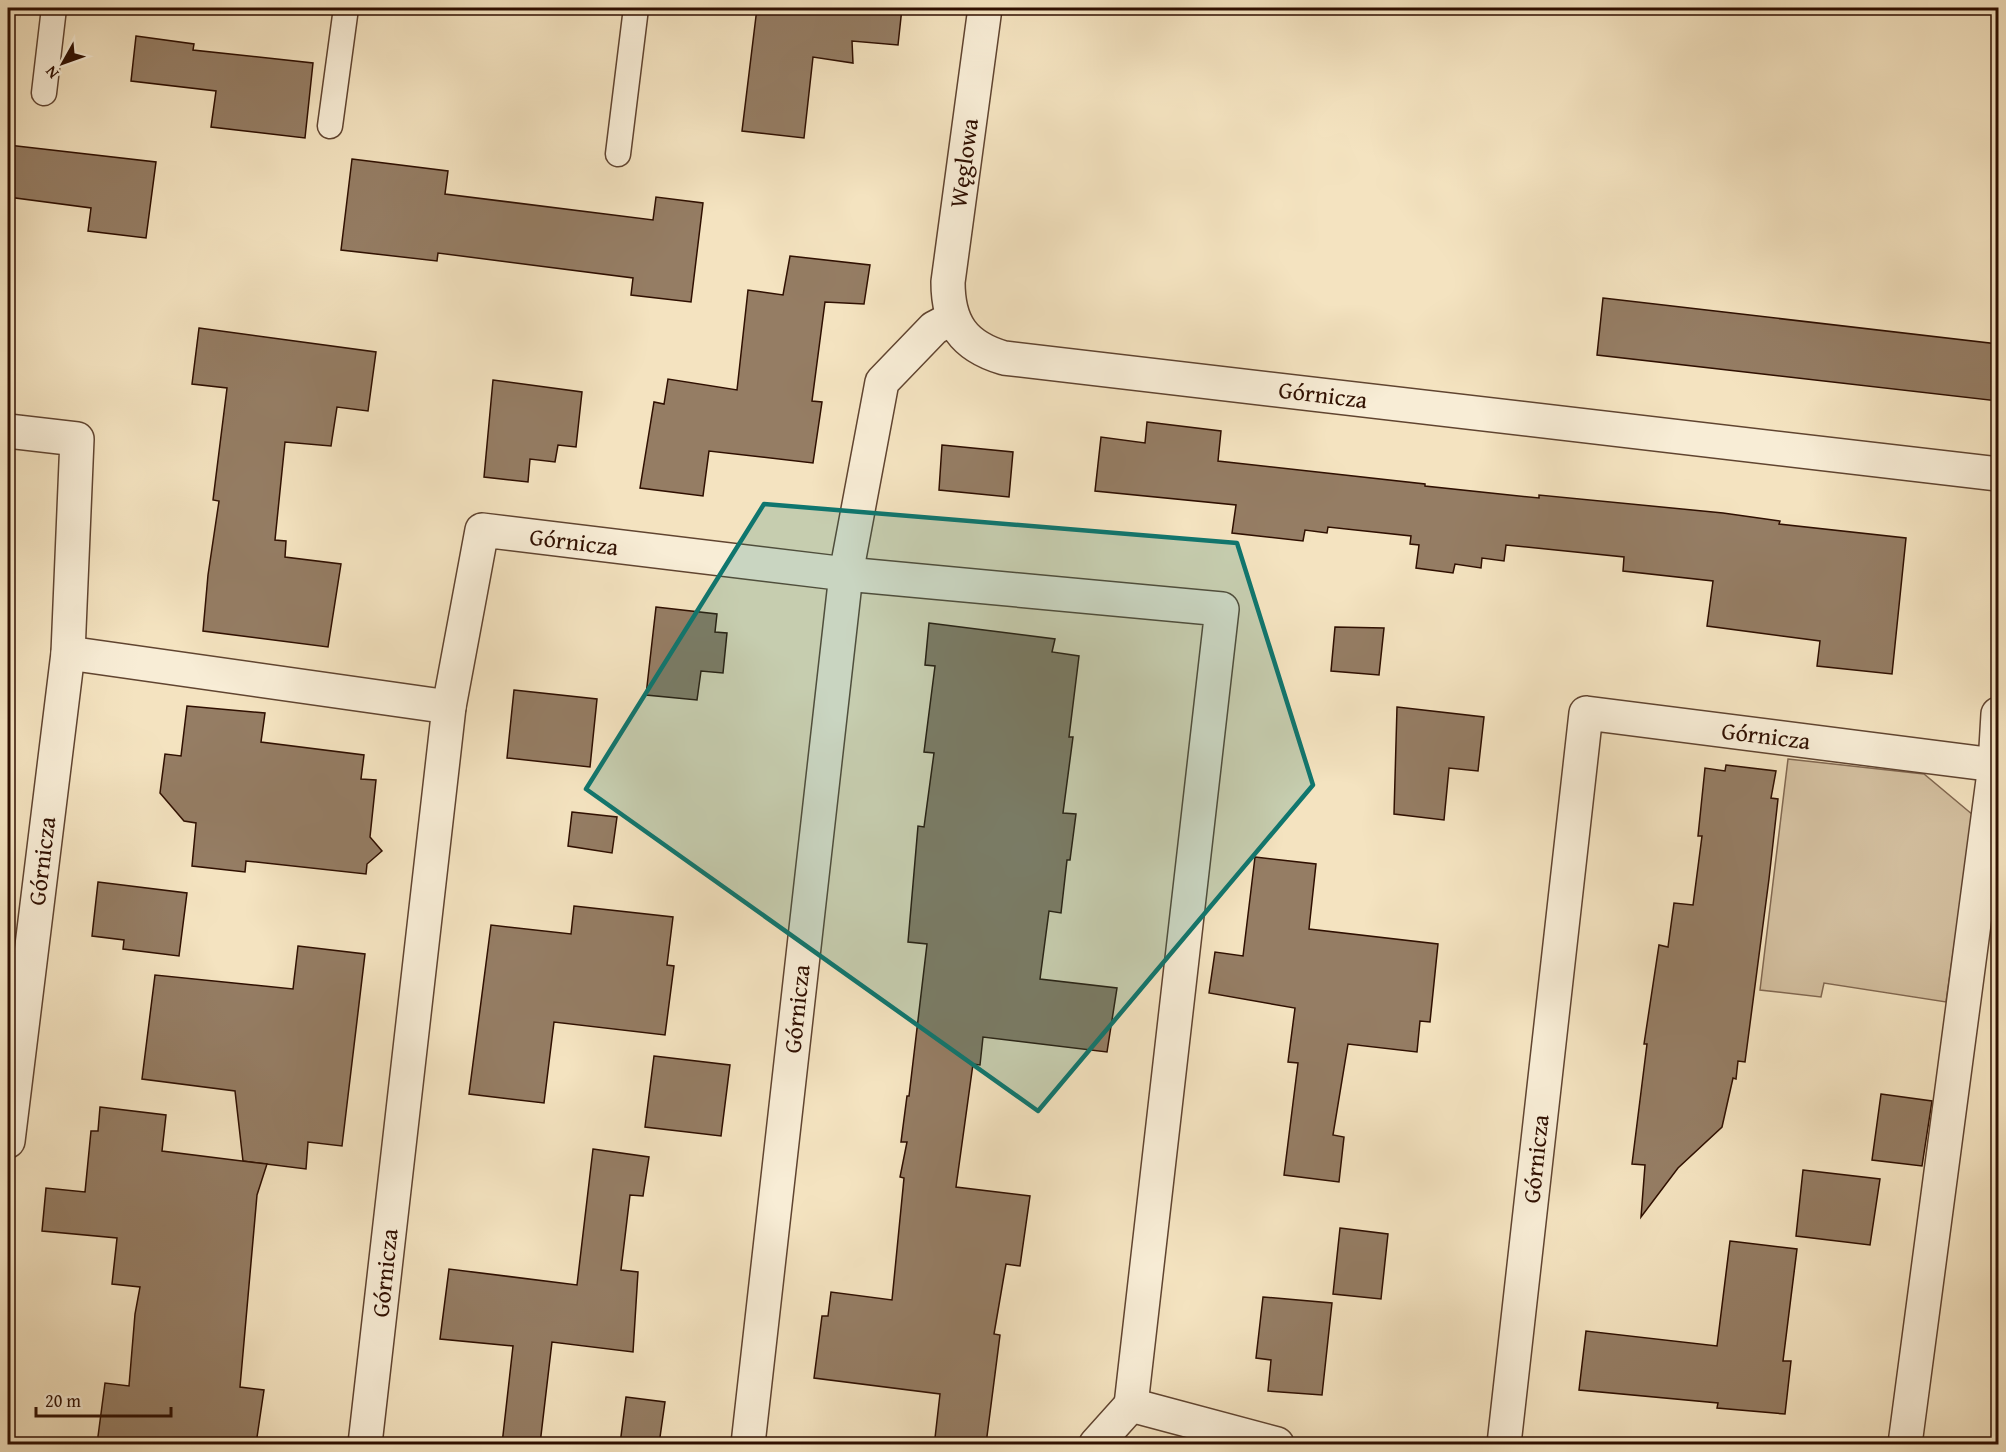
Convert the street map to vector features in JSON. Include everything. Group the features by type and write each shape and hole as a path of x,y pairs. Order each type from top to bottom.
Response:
{"street":[{"name":"Węglowa","path":"953,318 948,300 948,282 985,8"},
{"name":"Górnicza","path":"748,1444 846,574 882,382 934,328 953,318 962,334 974,345 1004,358 1998,474"},
{"name":"Górnicza","path":"8,431 77,439 68,653 8,1141"},
{"name":"Górnicza","path":"365,1444 449,707 482,530 846,574 1222,609 1131,1405"},
{"path":"68,653 449,707"},
{"name":"Górnicza","path":"1504,1444 1586,713 1997,765"},
{"path":"1905,1444 1997,765 1998,714"},
{"path":"1096,1444 1131,1405 1276,1444"}],"lane":[{"path":"44,93 54,8"},
{"path":"330,126 346,8"},
{"path":"618,154 636,8"}],"highlighted area":[{"path":"764,504 1237,543 1313,785 1038,1111 586,789"}],"shaded area":[{"path":"1788,759 1924,774 1973,815 1946,1002 1824,983 1821,997 1760,990"}],"building":[{"path":"757,8 902,8 898,45 852,41 853,63 813,57 804,138 742,131"},
{"path":"136,36 194,44 193,50 313,63 305,138 211,127 216,91 131,81"},
{"path":"8,145 156,162 146,238 88,231 91,208 8,197"},
{"path":"352,159 448,171 445,194 653,220 656,197 703,203 691,302 631,295 633,278 438,253 437,261 341,250"},
{"path":"790,256 870,265 864,304 825,302 812,401 822,402 813,463 709,451 703,496 640,488 654,402 664,404 668,379 737,390 748,290 783,295"},
{"path":"1603,298 1998,344 1998,401 1597,355"},
{"path":"199,328 376,352 368,411 337,407 331,446 285,442 275,540 286,541 285,557 341,564 328,647 203,631 208,575 219,501 213,500 227,388 192,384"},
{"path":"493,380 582,392 576,447 558,445 555,462 530,459 528,482 484,477"},
{"path":"1147,422 1221,431 1218,461 1539,498 1539,495 1723,513 1780,521 1779,524 1906,538 1892,674 1817,666 1820,641 1707,626 1713,581 1623,571 1624,557 1506,545 1504,561 1482,558 1481,568 1455,564 1453,573 1416,568 1419,545 1410,544 1411,536 1328,527 1327,533 1305,530 1303,541 1232,533 1236,505 1095,491 1101,437 1145,443"},
{"path":"942,445 1013,452 1009,497 939,490"},
{"path":"656,607 717,614 715,632 727,633 723,673 701,671 697,700 646,695"},
{"path":"929,623 1055,639 1052,652 1079,656 1069,737 1073,737 1063,813 1076,814 1070,860 1067,860 1061,913 1049,911 1040,979 1117,988 1107,1052 983,1037 980,1065 973,1064 956,1187 1030,1196 1020,1266 1006,1264 994,1334 1000,1335 986,1444 938,1444 939,1439 935,1438 940,1394 814,1378 822,1316 828,1316 831,1292 892,1300 904,1178 900,1177 907,1142 901,1142 907,1096 909,1096 927,944 908,942 918,826 924,827 934,753 924,752 935,666 925,665"},
{"path":"1335,627 1384,628 1379,675 1331,671"},
{"path":"514,690 597,699 590,767 507,758"},
{"path":"187,706 265,713 261,742 364,755 361,779 376,780 370,837 382,851 367,864 366,874 246,861 245,872 192,866 196,823 184,821 160,793 165,754 181,756"},
{"path":"1397,707 1484,717 1478,771 1449,768 1444,820 1394,814"},
{"path":"1726,765 1776,771 1771,798 1778,799 1745,1062 1738,1061 1736,1079 1733,1078 1722,1127 1678,1168 1641,1217 1645,1165 1632,1164 1647,1044 1644,1044 1659,945 1668,947 1674,903 1693,905 1702,836 1698,836 1705,768 1725,771"},
{"path":"572,812 617,817 612,853 568,846"},
{"path":"1255,857 1316,864 1309,929 1438,944 1430,1022 1420,1021 1417,1052 1348,1044 1333,1135 1344,1137 1339,1182 1284,1175 1298,1063 1288,1062 1295,1008 1209,993 1215,952 1243,956"},
{"path":"98,882 187,893 179,956 123,949 124,940 92,936"},
{"path":"574,906 673,917 667,965 674,966 665,1035 554,1022 544,1103 469,1094 491,925 571,934"},
{"path":"298,946 365,954 342,1146 308,1142 306,1169 243,1161 235,1091 142,1079 155,975 293,989"},
{"path":"654,1056 730,1065 721,1136 645,1127"},
{"path":"1881,1094 1932,1101 1922,1166 1872,1160"},
{"path":"100,1107 166,1115 162,1151 267,1164 257,1195 240,1387 264,1390 256,1444 97,1444 105,1383 129,1386 135,1314 140,1287 112,1284 117,1238 42,1231 46,1188 85,1192 91,1131 98,1131"},
{"path":"593,1149 649,1157 643,1196 630,1195 621,1270 638,1272 633,1352 552,1342 540,1444 502,1444 513,1346 440,1339 449,1269 577,1285"},
{"path":"1803,1170 1880,1179 1870,1245 1796,1236"},
{"path":"1340,1228 1388,1234 1381,1299 1333,1294"},
{"path":"1730,1241 1797,1249 1783,1361 1791,1361 1785,1414 1717,1408 1718,1403 1579,1390 1586,1331 1717,1346"},
{"path":"1263,1297 1332,1303 1322,1395 1268,1391 1271,1360 1256,1358"},
{"path":"626,1397 665,1402 659,1444 620,1444"}]}
